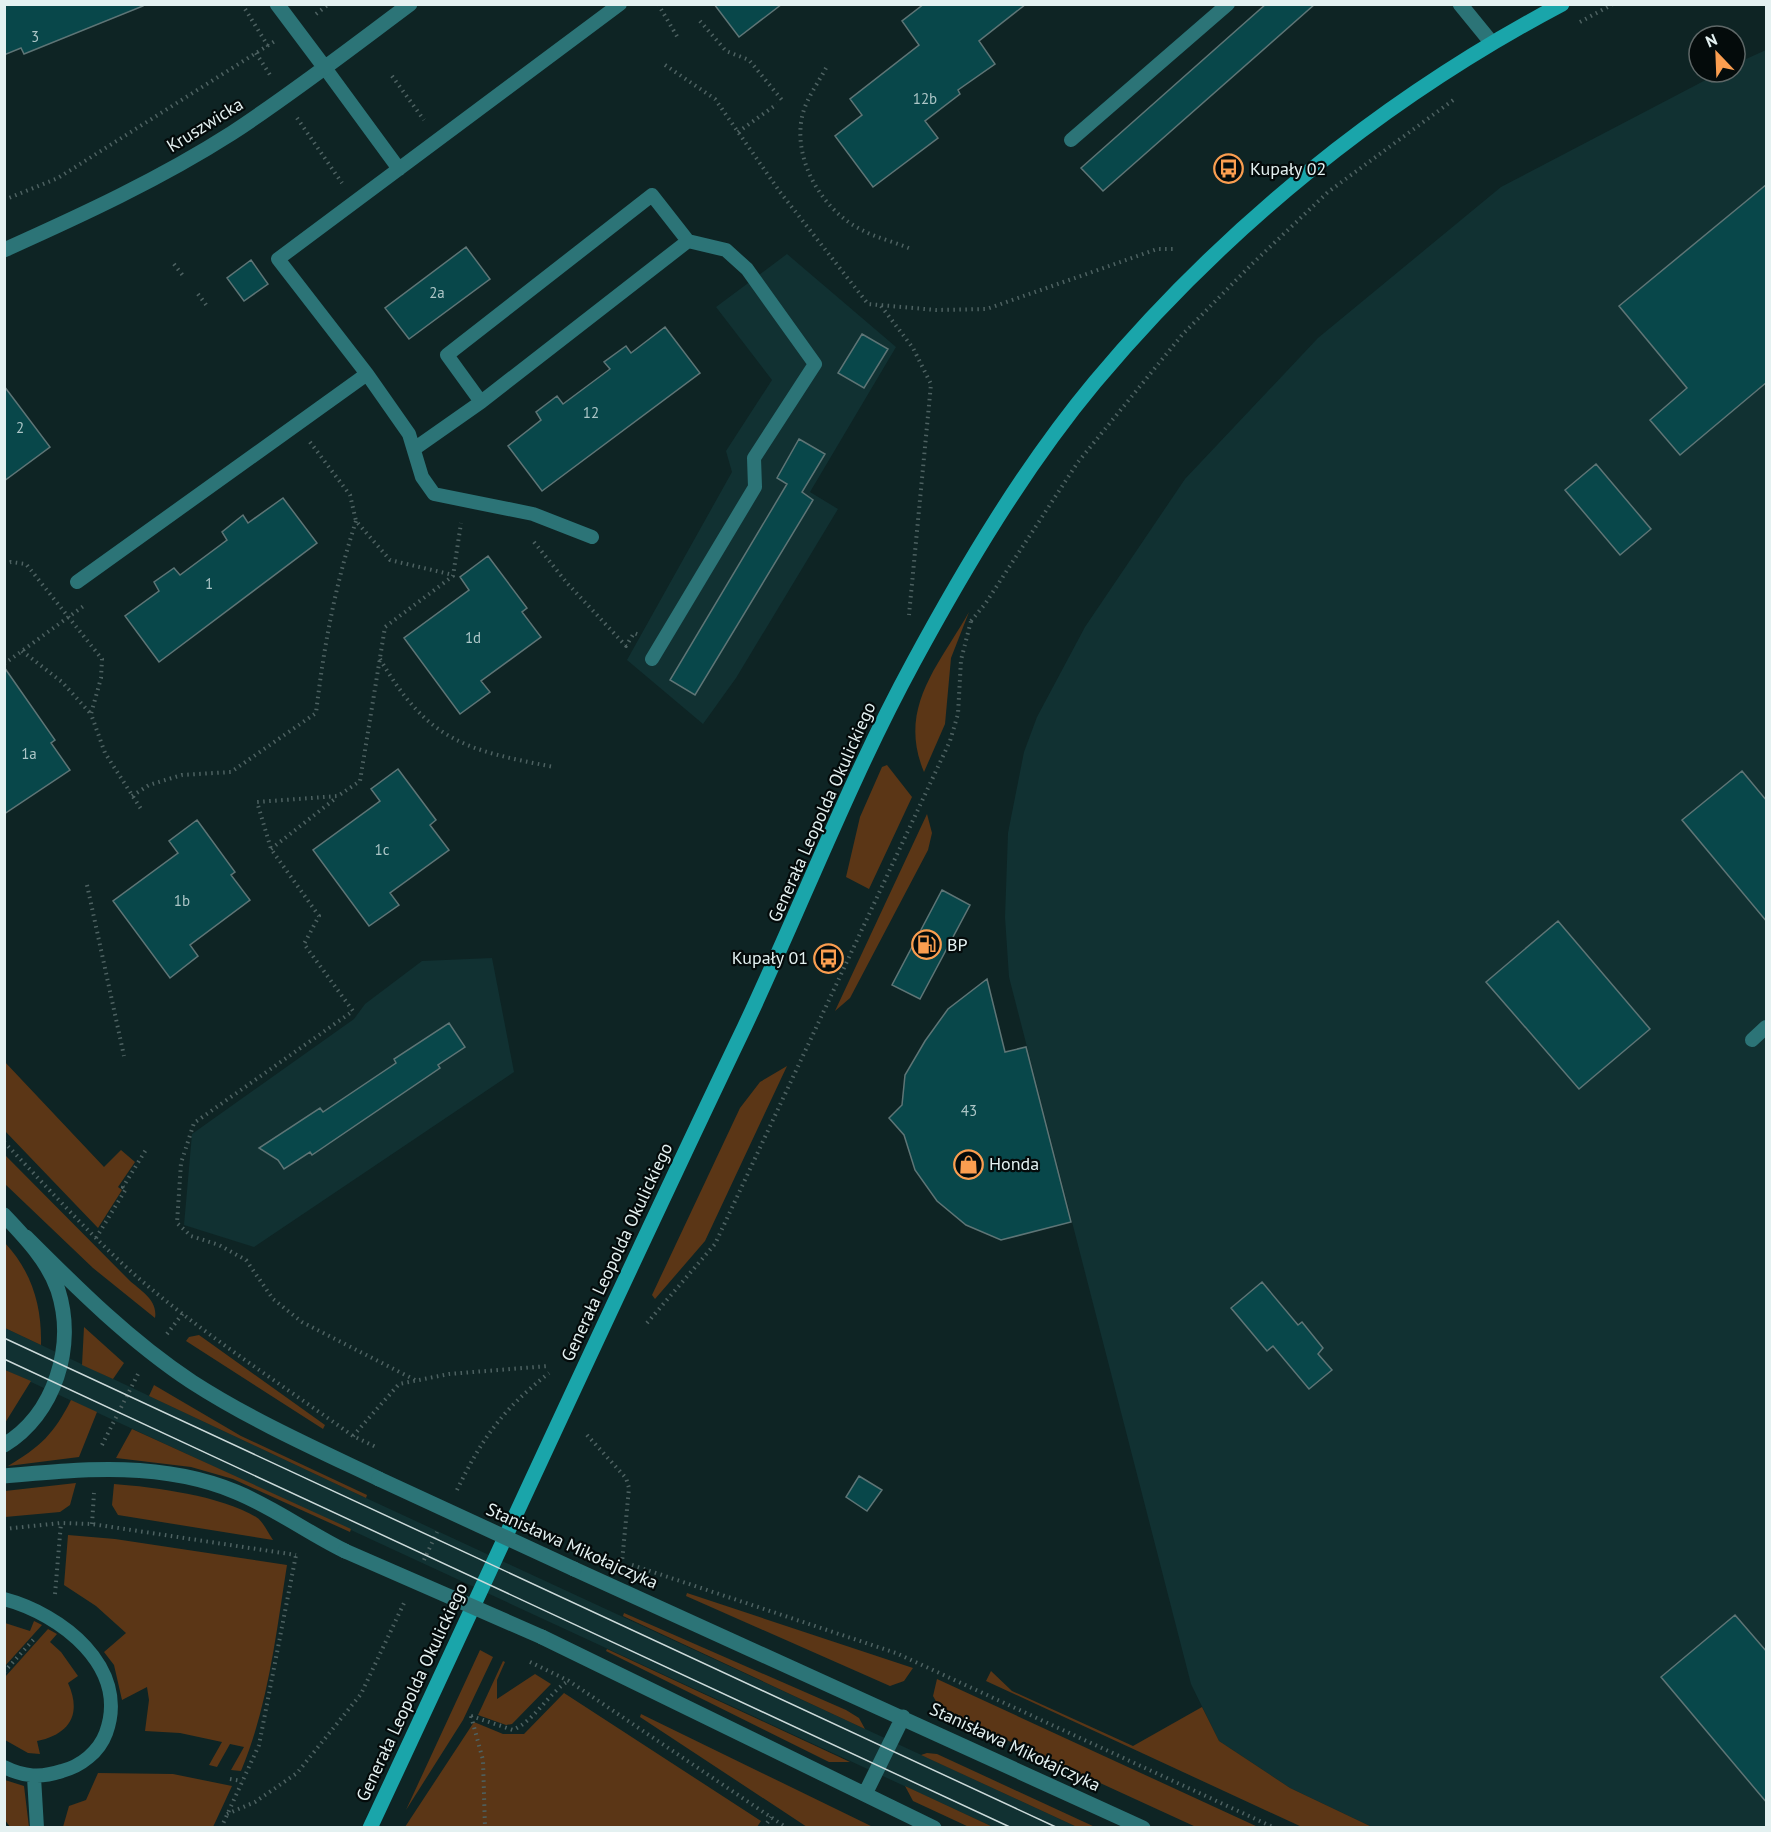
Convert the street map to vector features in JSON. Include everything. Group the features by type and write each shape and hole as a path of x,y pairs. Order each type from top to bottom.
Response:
{"main road":[{"name":"Generała Leopolda Okulickiego","path":"370,1827 568,1406 615,1299 789,933 839,812 913,663 960,581 1049,443 1094,383 1185,284 1307,173 1356,135 1491,42 1562,4"}],"street":[{"path":"277,4 325,68"},
{"name":"Kruszwicka","path":"4,250 100,206 174,167 239,128 325,68 410,4"},
{"path":"1460,4 1491,42"},
{"path":"4,1215 26,1237 57,1289 64,1323 64,1341 54,1383 40,1413 28,1428 4,1445"},
{"name":"Stanisława Mikołajczyka","path":"26,1237 131,1337 189,1380 272,1427 574,1569 1143,1827"},
{"path":"4,1476 96,1469 184,1476 235,1492 282,1513 345,1551 542,1637 934,1827"},
{"path":"865,1794 903,1717"}],"lane":[{"path":"592,537 533,514 434,494 422,477 409,434 367,374 278,259 620,4"},
{"path":"1071,140 1228,4"},
{"path":"325,68 399,168"},
{"path":"481,402 447,355 652,195 688,241 726,250 747,269 815,364 754,458 755,487 652,659"},
{"path":"414,449 481,402 688,241"},
{"path":"77,582 367,374"},
{"path":"1752,1040 1767,1027"},
{"path":"4,1599 37,1610 70,1630 93,1657 109,1688 111,1701 108,1728 94,1752 82,1764 34,1777 4,1767"},
{"path":"34,1777 37,1827"}],"path":[{"path":"242,4 268,46"},
{"path":"4,200 58,178 268,46 329,4"},
{"path":"658,4 678,38"},
{"path":"1575,25 1612,4"},
{"path":"700,21 726,51 749,60 782,100"},
{"path":"256,53 274,81"},
{"path":"665,65 715,99 780,192 868,304 936,310 987,309 1157,249 1177,249"},
{"path":"826,68 804,111 801,126 803,156 810,173 828,203 841,216 861,230 911,249"},
{"path":"392,76 418,112"},
{"path":"971,621 985,604 1096,438 1182,335 1328,192 1463,93"},
{"path":"738,132 777,104"},
{"path":"292,109 333,170"},
{"path":"174,264 184,277"},
{"path":"198,294 207,306"},
{"path":"880,305 913,348 931,384 909,623"},
{"path":"297,424 350,495 356,521 390,560 453,576"},
{"path":"271,849 360,781 385,627 453,576 464,500"},
{"path":"132,796 149,786 182,775 231,772 316,713 334,590 356,521"},
{"path":"533,540 567,583 626,646 634,633 641,635"},
{"path":"4,564 11,562 26,564 102,659 101,678 91,714"},
{"path":"647,1323 716,1244 941,761 956,723 961,660 973,607 960,581"},
{"path":"4,664 91,600 77,582"},
{"path":"22,651 62,682 91,714 105,753 141,809"},
{"path":"380,658 406,699 450,738 491,754 554,767"},
{"path":"338,796 257,802 271,849 320,916 304,944 353,1011 194,1123 181,1163 177,1223 191,1236 219,1245 246,1260 273,1299 302,1322 416,1380"},
{"path":"87,885 124,1056"},
{"path":"4,1142 96,1238 136,1276 183,1313 353,1436 381,1449"},
{"path":"96,1238 126,1189 123,1187 147,1148"},
{"path":"167,1333 183,1313"},
{"path":"353,1436 399,1384 449,1374 548,1366"},
{"path":"99,1452 138,1374"},
{"path":"587,1435 626,1478 629,1488 622,1562"},
{"path":"92,1524 94,1490"},
{"path":"57,1577 61,1523"},
{"path":"4,1529 61,1523 92,1524 296,1555 260,1745 221,1827"},
{"path":"613,1558 896,1653 1275,1827"},
{"path":"4,1672 38,1634"},
{"path":"530,1662 568,1681 787,1827"},
{"path":"485,1827 483,1760 471,1716 513,1730 521,1726 557,1688 568,1681"},
{"path":"230,1779 242,1781"},
{"path":"764,1827 771,1817"}],"shaded area":[{"path":"1766,50 1766,1827 1372,1827 1290,1788 1219,1741 1191,1684 1009,977 1005,917 1008,833 1024,752 1037,717 1085,627 1185,479 1318,338 1501,187 1698,84 1747,84 1747,59"},
{"path":"787,254 896,347 810,492 838,509 736,678 703,724 627,660 732,472 726,451 772,380 716,307"},
{"path":"969,612 951,658 945,724 924,772 917,749 915,727 918,707 934,669"},
{"path":"887,765 912,797 869,889 846,877 860,817 882,767"},
{"path":"927,814 932,833 928,850 850,998 835,1011"},
{"path":"492,958 514,1072 254,1247 184,1225 192,1134 354,1019 365,1004 422,961"},
{"path":"4,1061 104,1167 121,1150 135,1162 118,1187 122,1190 98,1228 5,1131"},
{"path":"787,1066 705,1241 655,1299 652,1295 740,1108 760,1082"},
{"path":"4,1154 129,1280 148,1296 154,1306 155,1318 93,1268 5,1184"},
{"path":"5,1243 22,1266 34,1290 40,1317 41,1345 5,1328"},
{"path":"84,1327 124,1363 113,1379 82,1365"},
{"path":"5,1328 1077,1827 993,1827 5,1370"},
{"path":"199,1335 325,1425 323,1429 186,1341 189,1337"},
{"path":"5,1370 31,1381 5,1423"},
{"path":"154,1385 241,1436 367,1495 366,1498 149,1396"},
{"path":"71,1400 97,1412 79,1457 8,1466 45,1439"},
{"path":"132,1429 351,1529 350,1532 233,1479 191,1467 116,1458"},
{"path":"76,1483 70,1505 60,1512 5,1517 5,1491"},
{"path":"114,1484 168,1490 225,1503 259,1519 273,1540 118,1515 112,1505"},
{"path":"68,1535 115,1539 287,1565 265,1696 241,1771 231,1770 244,1747 230,1744 217,1767 209,1765 222,1742 180,1733 145,1731 149,1700 147,1687 122,1700 114,1665 104,1652 126,1633 96,1606 64,1585"},
{"path":"687,1593 913,1668 904,1681 890,1686 686,1596"},
{"path":"624,1613 846,1710 859,1718 865,1729 623,1616"},
{"path":"34,1621 42,1625 5,1666 5,1623 30,1631"},
{"path":"48,1629 57,1634 50,1642 61,1652 78,1676 68,1683 74,1704 73,1713 65,1728 48,1738 37,1741 40,1754 28,1753 5,1740 5,1677"},
{"path":"607,1649 850,1762 829,1762 606,1651"},
{"path":"480,1650 493,1657 463,1720 406,1810"},
{"path":"503,1661 505,1662 497,1680 497,1699 535,1674 551,1684 512,1724 506,1725 478,1715"},
{"path":"991,1671 1012,1691 1133,1746 1202,1707 1219,1741 1290,1788 1372,1827 1302,1827 986,1681"},
{"path":"937,1679 1258,1827 1196,1827 941,1710 933,1696"},
{"path":"564,1693 761,1821 757,1827 405,1827 474,1722 503,1734 524,1734"},
{"path":"641,1714 873,1827 807,1827 640,1717"},
{"path":"937,1754 1095,1827 1077,1827 921,1755"},
{"path":"98,1773 173,1774 232,1786 213,1827 63,1827 69,1806 86,1800"},
{"path":"5,1780 24,1786 29,1827 10,1827 5,1820"},
{"path":"905,1786 993,1827 969,1827 913,1801"}],"building":[{"path":"4,4 143,4 143,6 24,54 21,48 4,55"},
{"path":"714,4 782,4 739,37"},
{"path":"924,4 1026,4 979,41 995,64 958,90 960,94 925,121 938,138 873,187 835,136 862,115 850,99 919,45 902,21"},
{"path":"1266,4 1315,4 1103,191 1081,168"},
{"path":"1767,184 1767,382 1680,455 1650,420 1687,388 1619,306"},
{"path":"466,247 490,279 409,339 385,308"},
{"path":"251,260 268,284 244,301 227,278"},
{"path":"665,327 700,373 542,491 508,446 541,420 536,412 557,396 563,404 610,369 604,362 626,346 631,353"},
{"path":"862,334 888,349 864,388 838,373"},
{"path":"4,386 50,447 4,481"},
{"path":"799,439 825,454 802,492 813,500 695,695 670,680 787,484 777,478"},
{"path":"1596,464 1651,529 1620,555 1565,490"},
{"path":"283,498 317,543 159,662 125,616 159,591 154,582 174,568 180,575 227,540 222,532 243,515 248,523"},
{"path":"488,556 527,608 522,612 541,637 481,681 490,692 460,714 404,638 469,590 460,577"},
{"path":"4,667 55,740 51,743 70,770 4,814"},
{"path":"398,769 436,820 430,825 449,850 390,893 399,905 369,926 313,850 380,801 371,789"},
{"path":"1742,771 1767,801 1767,922 1682,820"},
{"path":"197,820 235,872 231,875 250,900 190,945 198,956 170,978 113,901 178,853 169,841"},
{"path":"942,890 970,905 920,999 892,985"},
{"path":"1558,921 1650,1029 1579,1089 1486,982"},
{"path":"987,979 1005,1052 1026,1047 1071,1222 1001,1240 966,1225 937,1201 915,1170 904,1135 889,1118 902,1105 905,1075 925,1041 948,1009"},
{"path":"449,1023 465,1047 438,1065 440,1068 312,1155 310,1152 284,1169 278,1160 259,1148 320,1108 323,1112 396,1063 394,1059"},
{"path":"1262,1282 1298,1325 1302,1322 1323,1348 1318,1354 1332,1370 1309,1389 1273,1346 1267,1351 1231,1308"},
{"path":"859,1476 882,1490 867,1511 846,1497"},
{"path":"1735,1615 1767,1652 1767,1803 1661,1677"}],"tram line":[{"path":"4,1338 1058,1828"},
{"path":"4,1359 1012,1828"}],"place":[{"name":"Kupały 02","path":"1229,169"},
{"name":"BP","path":"926,945"},
{"name":"Kupały 01","path":"829,958"},
{"name":"Honda","path":"968,1164"}]}
